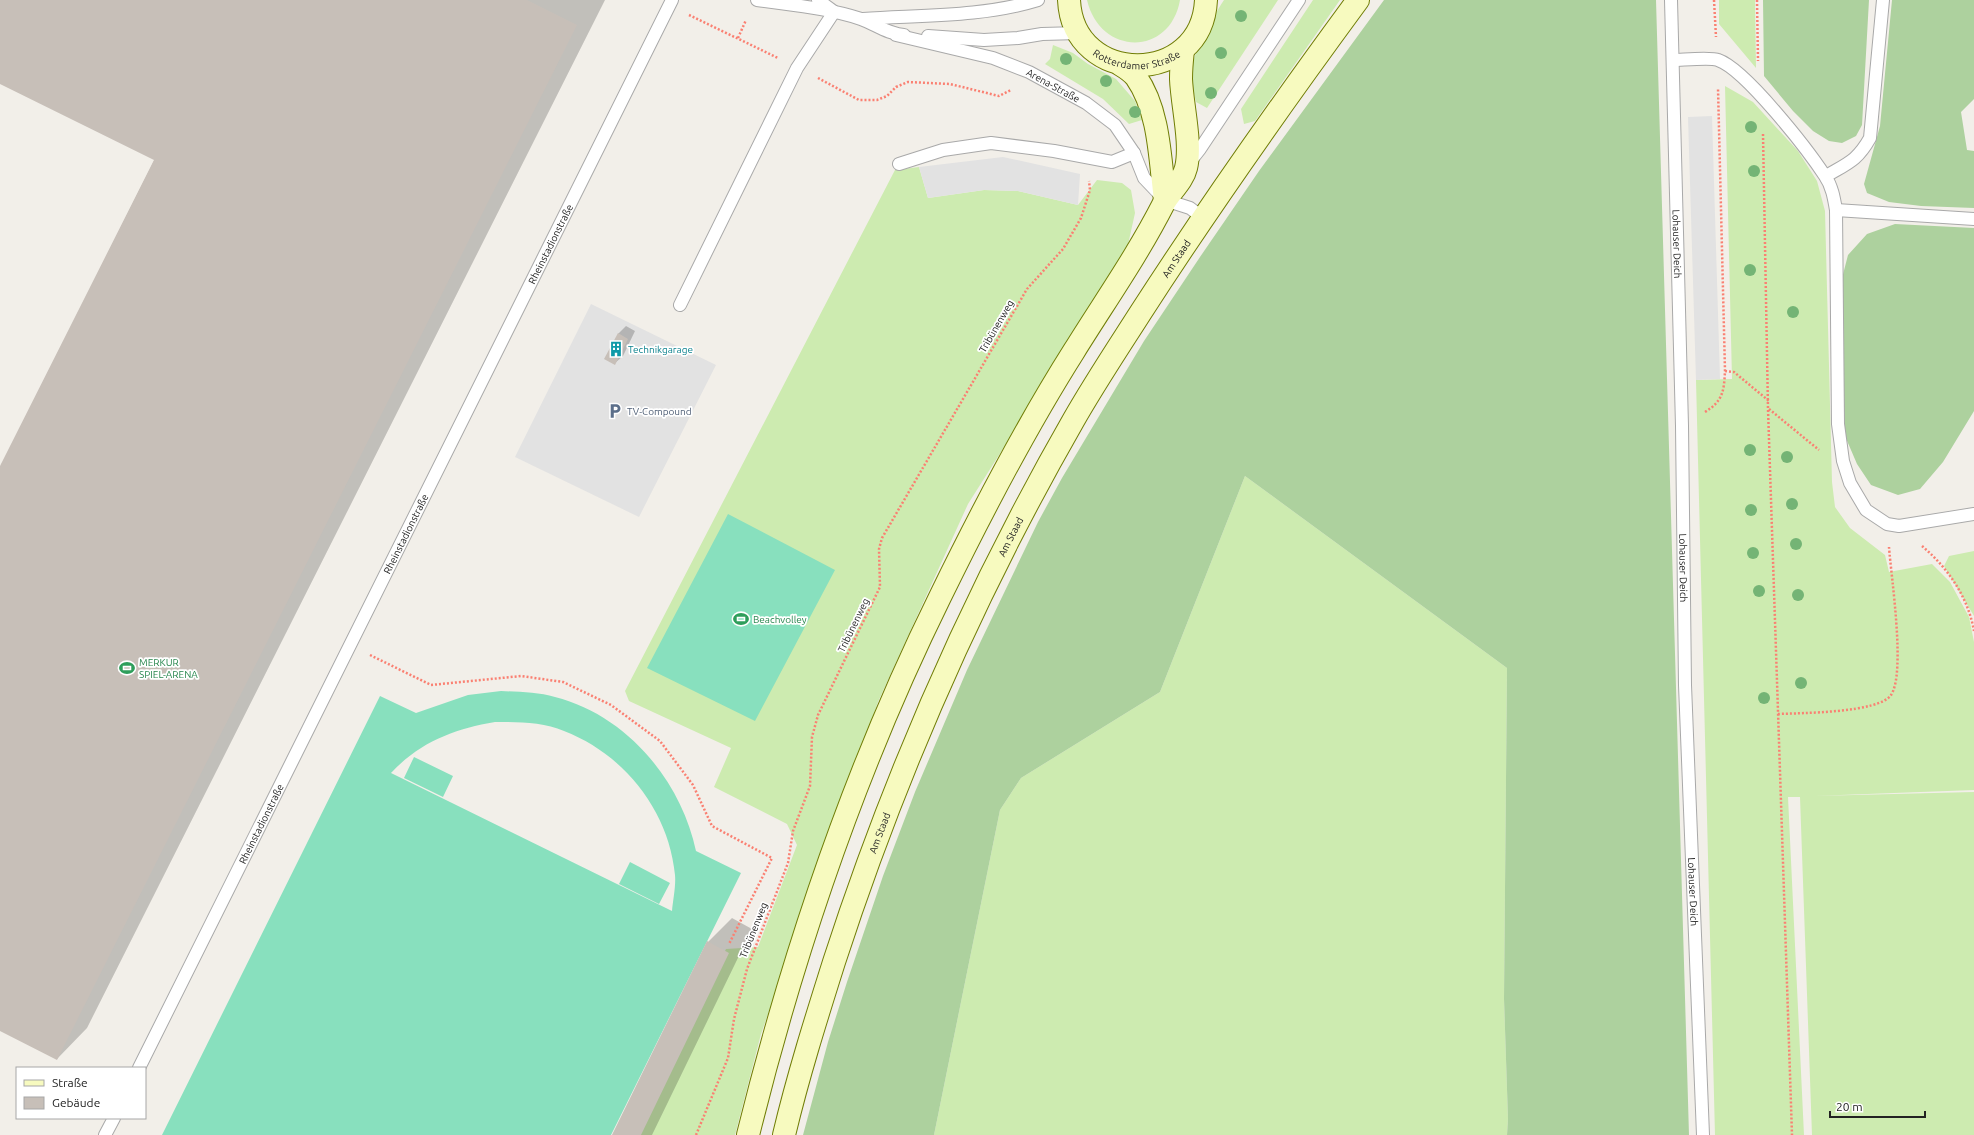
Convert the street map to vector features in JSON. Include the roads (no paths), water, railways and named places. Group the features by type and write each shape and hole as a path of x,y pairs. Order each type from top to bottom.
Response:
{"street":[{"name":"Rotterdamer Straße","path":"1069,0 1070,13 1079,33 1092,50 1111,61 1122,65 1132,66 1154,65 1183,50 1199,28 1205,13 1207,1"},
{"name":"Am Staad","path":"784,1135 807,1047 865,871 899,780 968,623 1022,513 1107,364 1203,218 1266,126 1358,0"},
{"path":"748,1135 786,993 848,812 894,698 938,600 999,482 1072,352 1133,261 1154,225 1165,200 1185,172 1187,166 1187,142 1181,79 1183,50"},
{"path":"1122,65 1135,76 1148,102 1158,145 1165,200"}],"lane":[{"name":"Arena-Straße","path":"757,0 834,12 861,19 896,34 993,58 1029,72 1086,102 1115,125 1134,153 1144,178 1165,200"},
{"name":"Arena-Straße","path":"818,0 834,12"},
{"name":"Arena-Straße","path":"861,19 983,11 1016,7 1038,0"},
{"path":"1187,166 1300,0"},
{"name":"Lohauser Deich","path":"1672,0 1672,60 1682,426 1685,685 1703,1135"},
{"path":"1826,176 1861,154 1870,138 1883,0"},
{"name":"Rheinstadionstraße","path":"140,1067 671,3"},
{"path":"680,305 797,68 834,12"},
{"name":"Arena-Straße","path":"896,34 984,40 1018,38 1042,34 1079,33"},
{"path":"1672,60 1718,59 1740,73 1777,114 1826,176 1834,193 1836,210 1838,424 1843,461 1850,483 1866,510 1887,524 1899,526 1974,514"},
{"path":"899,164 943,150 991,143 1086,156 1112,162 1134,153"},
{"path":"1165,200 1190,208 1203,218"},
{"path":"1836,210 1974,219"},
{"path":"105,1135 113,1119"}],"place":[{"name":"Technikgarage","path":"616,349"},
{"name":"TV-Compound","path":"615,411"},
{"name":"Beachvolley","path":"741,619"},
{"name":"MERKUR SPIEL-ARENA","path":"127,668"}]}
